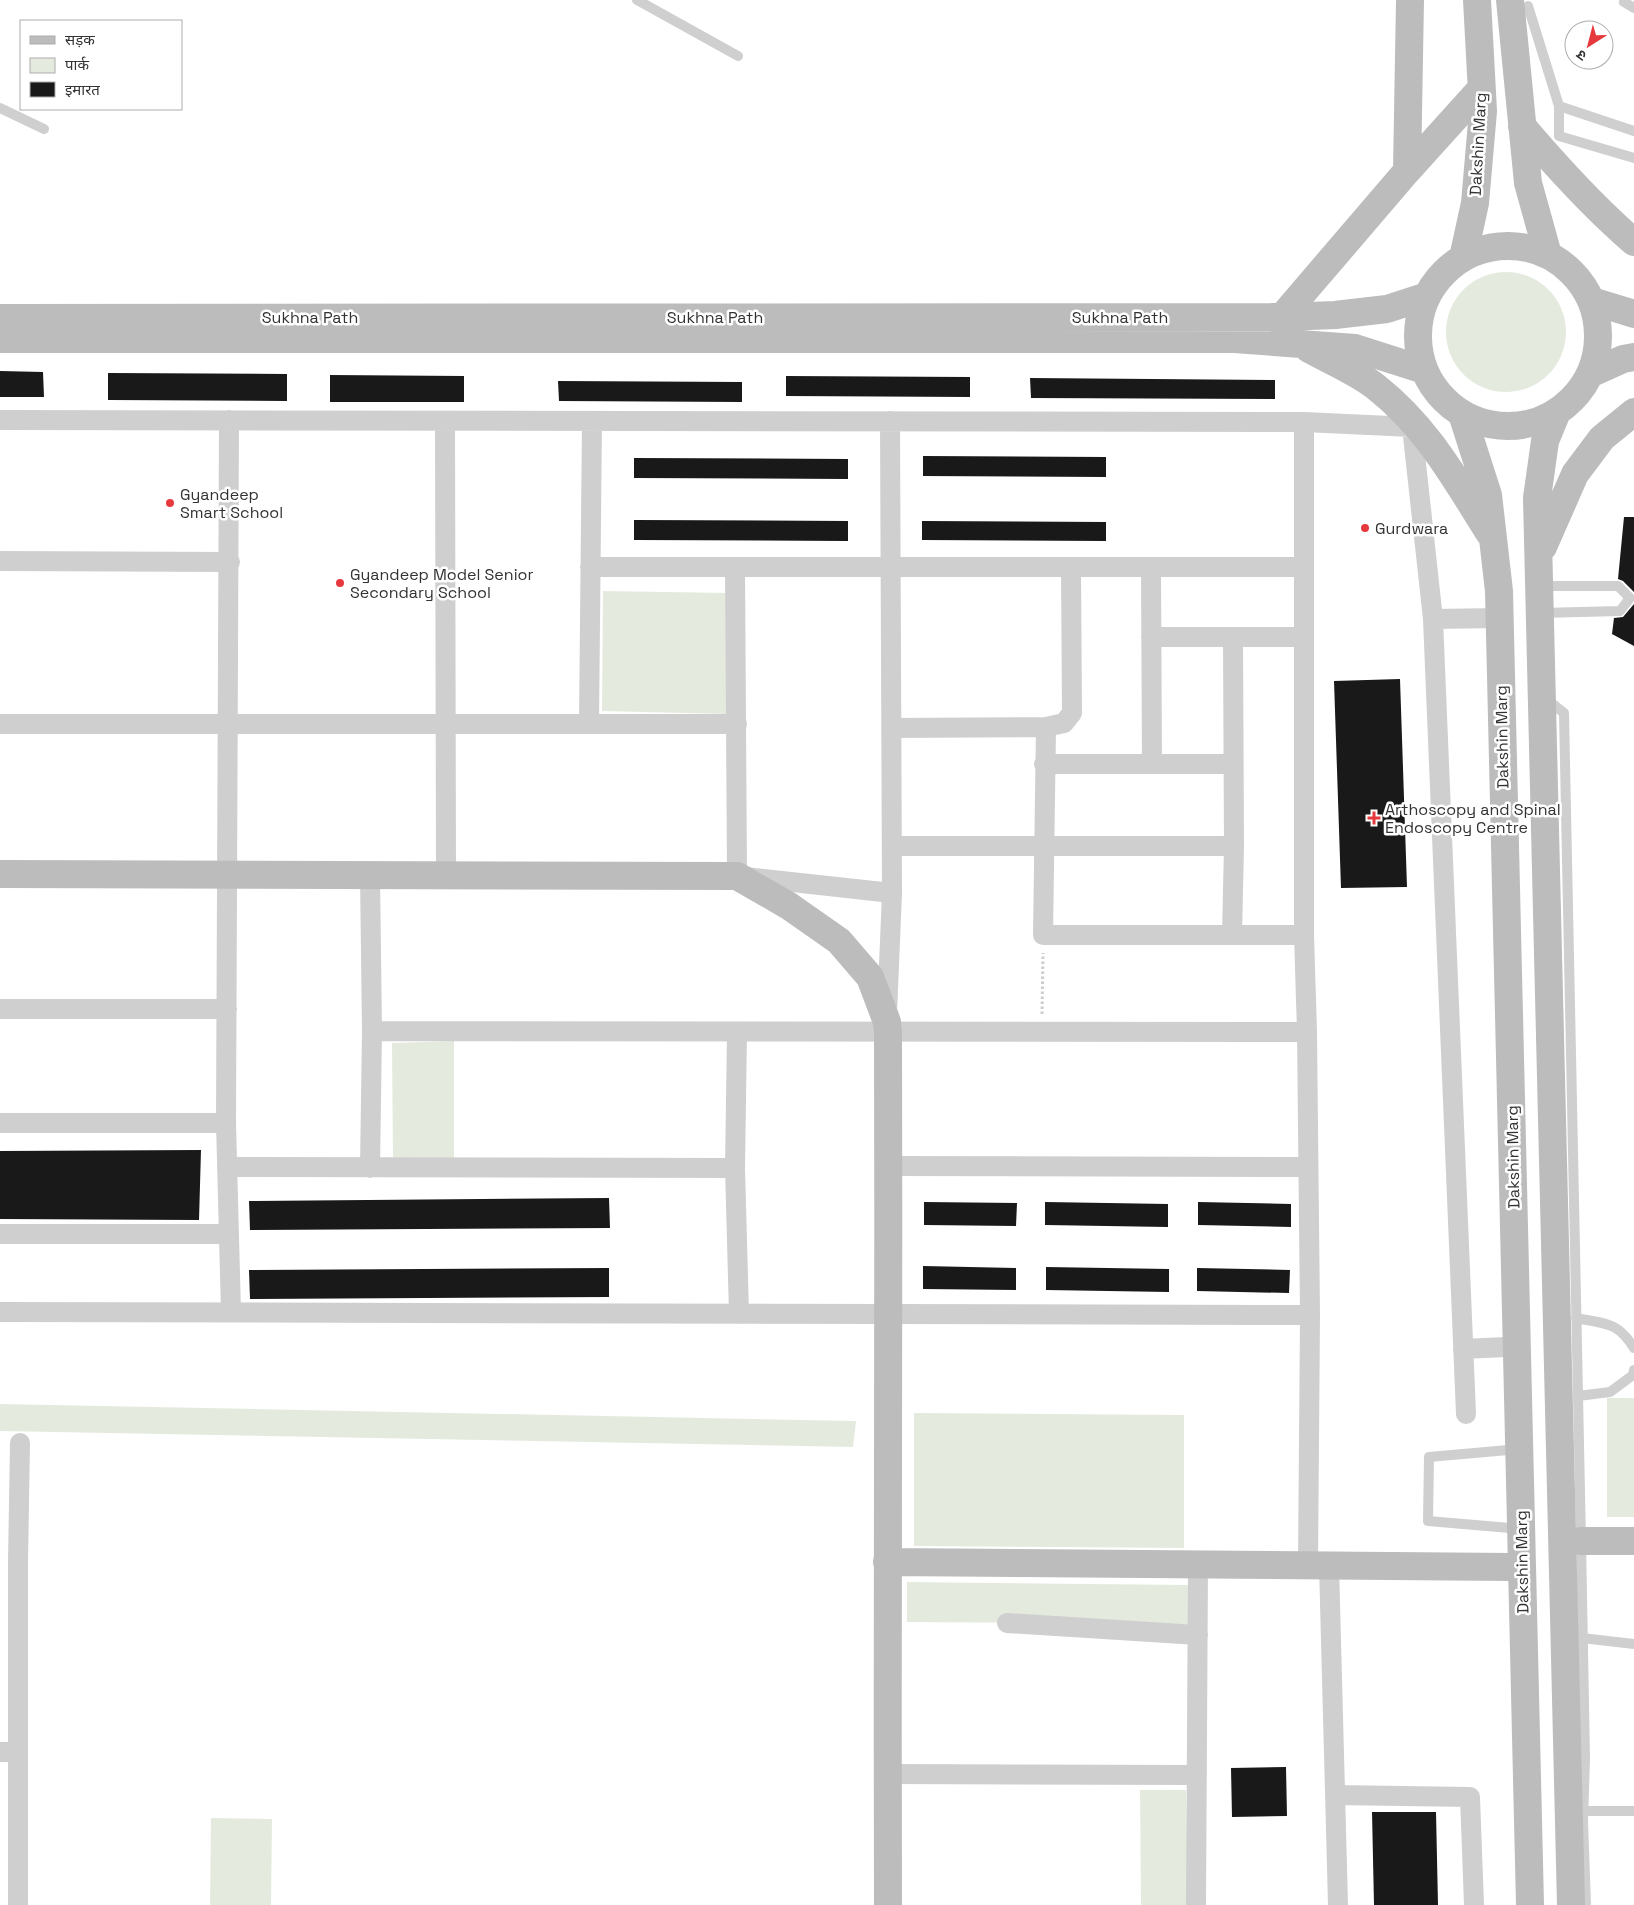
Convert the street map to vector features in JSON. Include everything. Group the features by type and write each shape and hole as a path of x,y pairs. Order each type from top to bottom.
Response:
{"main road":[{"path":"1407,171 1410,0"},
{"name":"Dakshin Marg","path":"1463,258 1475,204 1483,112 1477,0"},
{"path":"1523,2 1513,30 1522,126 1528,183 1548,255"},
{"path":"1282,317 1407,171 1481,89"},
{"path":"1522,126 1615,226 1634,242"},
{"path":"1509,246 1518,246 1548,255 1578,278 1592,300 1596,313 1597,354 1592,372 1586,384 1558,412 1544,419 1524,425 1497,426 1462,414 1447,403 1436,391 1424,370 1420,355 1418,324 1423,304 1435,282 1448,268 1463,258 1480,250 1509,246"},
{"name":"Sukhna Path","path":"0,318 1282,317 1335,315 1387,309 1427,296"},
{"path":"1592,300 1634,314"},
{"name":"Sukhna Path","path":"0,339 1234,339 1355,348 1424,370"},
{"path":"1301,344 1375,385 1414,421 1437,449 1493,540"},
{"path":"1592,372 1623,359 1634,357"},
{"path":"1558,412 1545,441 1539,489 1539,586 1571,1905"},
{"path":"1539,556 1575,474 1602,438 1634,412"},
{"name":"Dakshin Marg","path":"1462,414 1488,495 1499,591 1530,1905"},
{"path":"0,874 737,876 789,906 839,941 870,978 887,1027 890,1314 887,1562 888,1905"},
{"path":"1581,1541 1634,1541"},
{"path":"887,1562 1511,1567"}],"street":[{"path":"0,420 1304,422 1412,428 1433,619 1466,1414"},
{"path":"229,420 230,562 226,1123 231,1312"},
{"path":"445,421 446,875"},
{"path":"589,724 592,421"},
{"path":"887,1027 892,893 890,421"},
{"path":"1304,422 1304,935 1308,1032 1310,1315 1318,1565 1335,1795 1338,1905"},
{"path":"0,561 230,562"},
{"path":"590,567 1304,567"},
{"path":"735,567 737,876 892,893"},
{"path":"891,728 1046,727 1064,723 1072,712 1071,567"},
{"path":"1151,567 1152,764"},
{"path":"1433,619 1500,618"},
{"path":"1151,637 1304,637"},
{"path":"1232,936 1234,846 1233,637"},
{"path":"0,724 737,724"},
{"path":"1046,727 1043,935 1304,935"},
{"path":"1044,764 1233,764"},
{"path":"892,846 1234,846"},
{"path":"370,875 372,1031 370,1168"},
{"path":"0,1009 227,1009"},
{"path":"372,1031 736,1032 887,1027 1042,1032 1308,1032"},
{"path":"736,1032 735,1168 739,1314"},
{"path":"0,1123 226,1123"},
{"path":"889,1166 1308,1167"},
{"path":"227,1167 735,1168"},
{"path":"0,1234 228,1234"},
{"path":"0,1312 1310,1315"},
{"path":"1463,1348 1505,1347"},
{"path":"18,1905 9,1752 18,1563 20,1443"},
{"path":"1196,1905 1198,1564"},
{"path":"1007,1623 1198,1635"},
{"path":"888,1774 1197,1775"},
{"path":"1335,1795 1470,1797 1474,1905"}],"lane":[{"path":"637,0 738,56"},
{"path":"1626,0 1624,2 1634,8"},
{"path":"1523,2 1558,106 1558,136 1634,158"},
{"path":"1558,106 1634,131"},
{"path":"0,108 44,129"},
{"path":"1539,586 1618,586 1632,599 1620,611 1540,613"},
{"path":"1491,718 1501,693"},
{"path":"1542,695 1564,713 1581,1541 1585,1759 1583,1811 1586,1905"},
{"path":"1576,1318 1618,1328 1626,1335 1634,1348"},
{"path":"1578,1396 1610,1392 1633,1375 1634,1370"},
{"path":"1508,1450 1429,1457 1428,1520 1510,1528"},
{"path":"1582,1638 1634,1644"},
{"path":"1583,1811 1634,1811"}],"path":[{"path":"1042,1032 1043,935"}],"green space":[{"path":"1506,272 1529,277 1539,282 1548,290 1556,299 1561,309 1566,332 1561,355 1556,365 1548,374 1539,382 1529,387 1506,392 1483,387 1473,382 1464,374 1456,365 1451,355 1446,332 1451,309 1456,299 1464,290 1473,282 1483,277"},
{"path":"603,591 728,593 726,714 602,711"},
{"path":"454,1041 454,1159 393,1161 392,1043"},
{"path":"1607,1398 1634,1398 1634,1517 1607,1517"},
{"path":"0,1404 856,1421 853,1447 0,1431"},
{"path":"914,1413 1184,1415 1184,1548 914,1546"},
{"path":"907,1582 1188,1585 1188,1624 907,1622"},
{"path":"1140,1790 1186,1790 1188,1905 1141,1905"},
{"path":"211,1818 272,1819 271,1905 210,1905"}],"building":[{"path":"0,371 43,372 44,397 0,397"},
{"path":"108,373 287,374 287,401 108,400"},
{"path":"330,375 464,376 464,402 330,402"},
{"path":"786,376 970,377 970,397 786,396"},
{"path":"1030,378 1275,380 1275,399 1031,398"},
{"path":"558,381 742,382 742,402 559,401"},
{"path":"923,456 1106,457 1106,477 923,476"},
{"path":"634,458 848,459 848,479 634,478"},
{"path":"1624,517 1634,517 1634,592 1623,581 1618,579"},
{"path":"634,520 848,521 848,541 634,540"},
{"path":"922,521 1106,522 1106,541 922,540"},
{"path":"1634,604 1634,646 1612,634 1614,618 1623,617"},
{"path":"1400,679 1407,887 1341,888 1334,681"},
{"path":"201,1150 199,1220 0,1219 0,1151"},
{"path":"609,1198 610,1228 250,1230 249,1201"},
{"path":"924,1202 1017,1203 1016,1226 924,1225"},
{"path":"1045,1202 1168,1204 1168,1227 1045,1225"},
{"path":"1198,1202 1291,1204 1291,1227 1198,1225"},
{"path":"923,1266 1016,1268 1016,1290 923,1289"},
{"path":"1046,1267 1169,1269 1169,1292 1046,1290"},
{"path":"609,1268 609,1297 250,1299 249,1270"},
{"path":"1197,1268 1290,1270 1289,1293 1197,1291"},
{"path":"1286,1767 1287,1816 1232,1817 1231,1768"},
{"path":"1372,1812 1436,1812 1438,1905 1374,1905"}],"place":[{"name":"Gyandeep Smart School","path":"170,503"},
{"name":"Gurdwara","path":"1365,528"},
{"name":"Gyandeep Model Senior Secondary School","path":"340,583"},
{"name":"Arthoscopy and Spinal Endoscopy Centre","path":"1374,818"}]}
